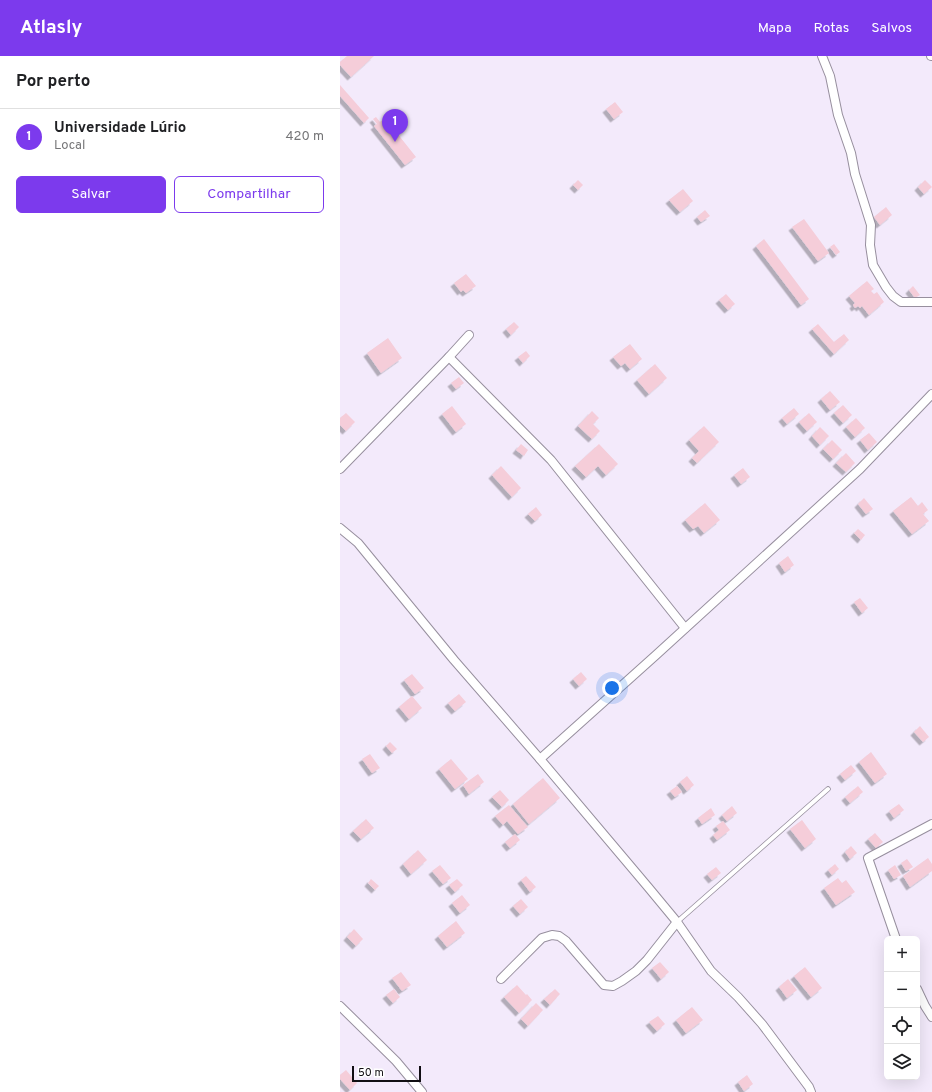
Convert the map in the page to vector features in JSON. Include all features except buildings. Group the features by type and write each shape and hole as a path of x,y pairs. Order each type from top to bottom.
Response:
{"street":[{"path":"822,56 830,76 838,115 851,153 855,174 871,225 870,245 873,265 893,296 901,302 932,302"},
{"path":"340,469 469,335"},
{"path":"449,357 551,460 685,628"},
{"path":"540,759 860,469 932,394"},
{"path":"340,528 358,543 454,660 540,759 677,922 711,971 738,997 762,1024 809,1087 811,1092"},
{"path":"895,936 868,858 932,824"},
{"path":"501,979 542,938 552,935 559,936 566,941 604,985 613,986 622,982 647,960 677,922"},
{"path":"920,995 932,1016"},
{"path":"340,1006 396,1061 422,1092"}],"lane":[{"path":"677,922 828,789"}],"place":[{"name":"Universidade Lúrio","path":"395,142"}]}
